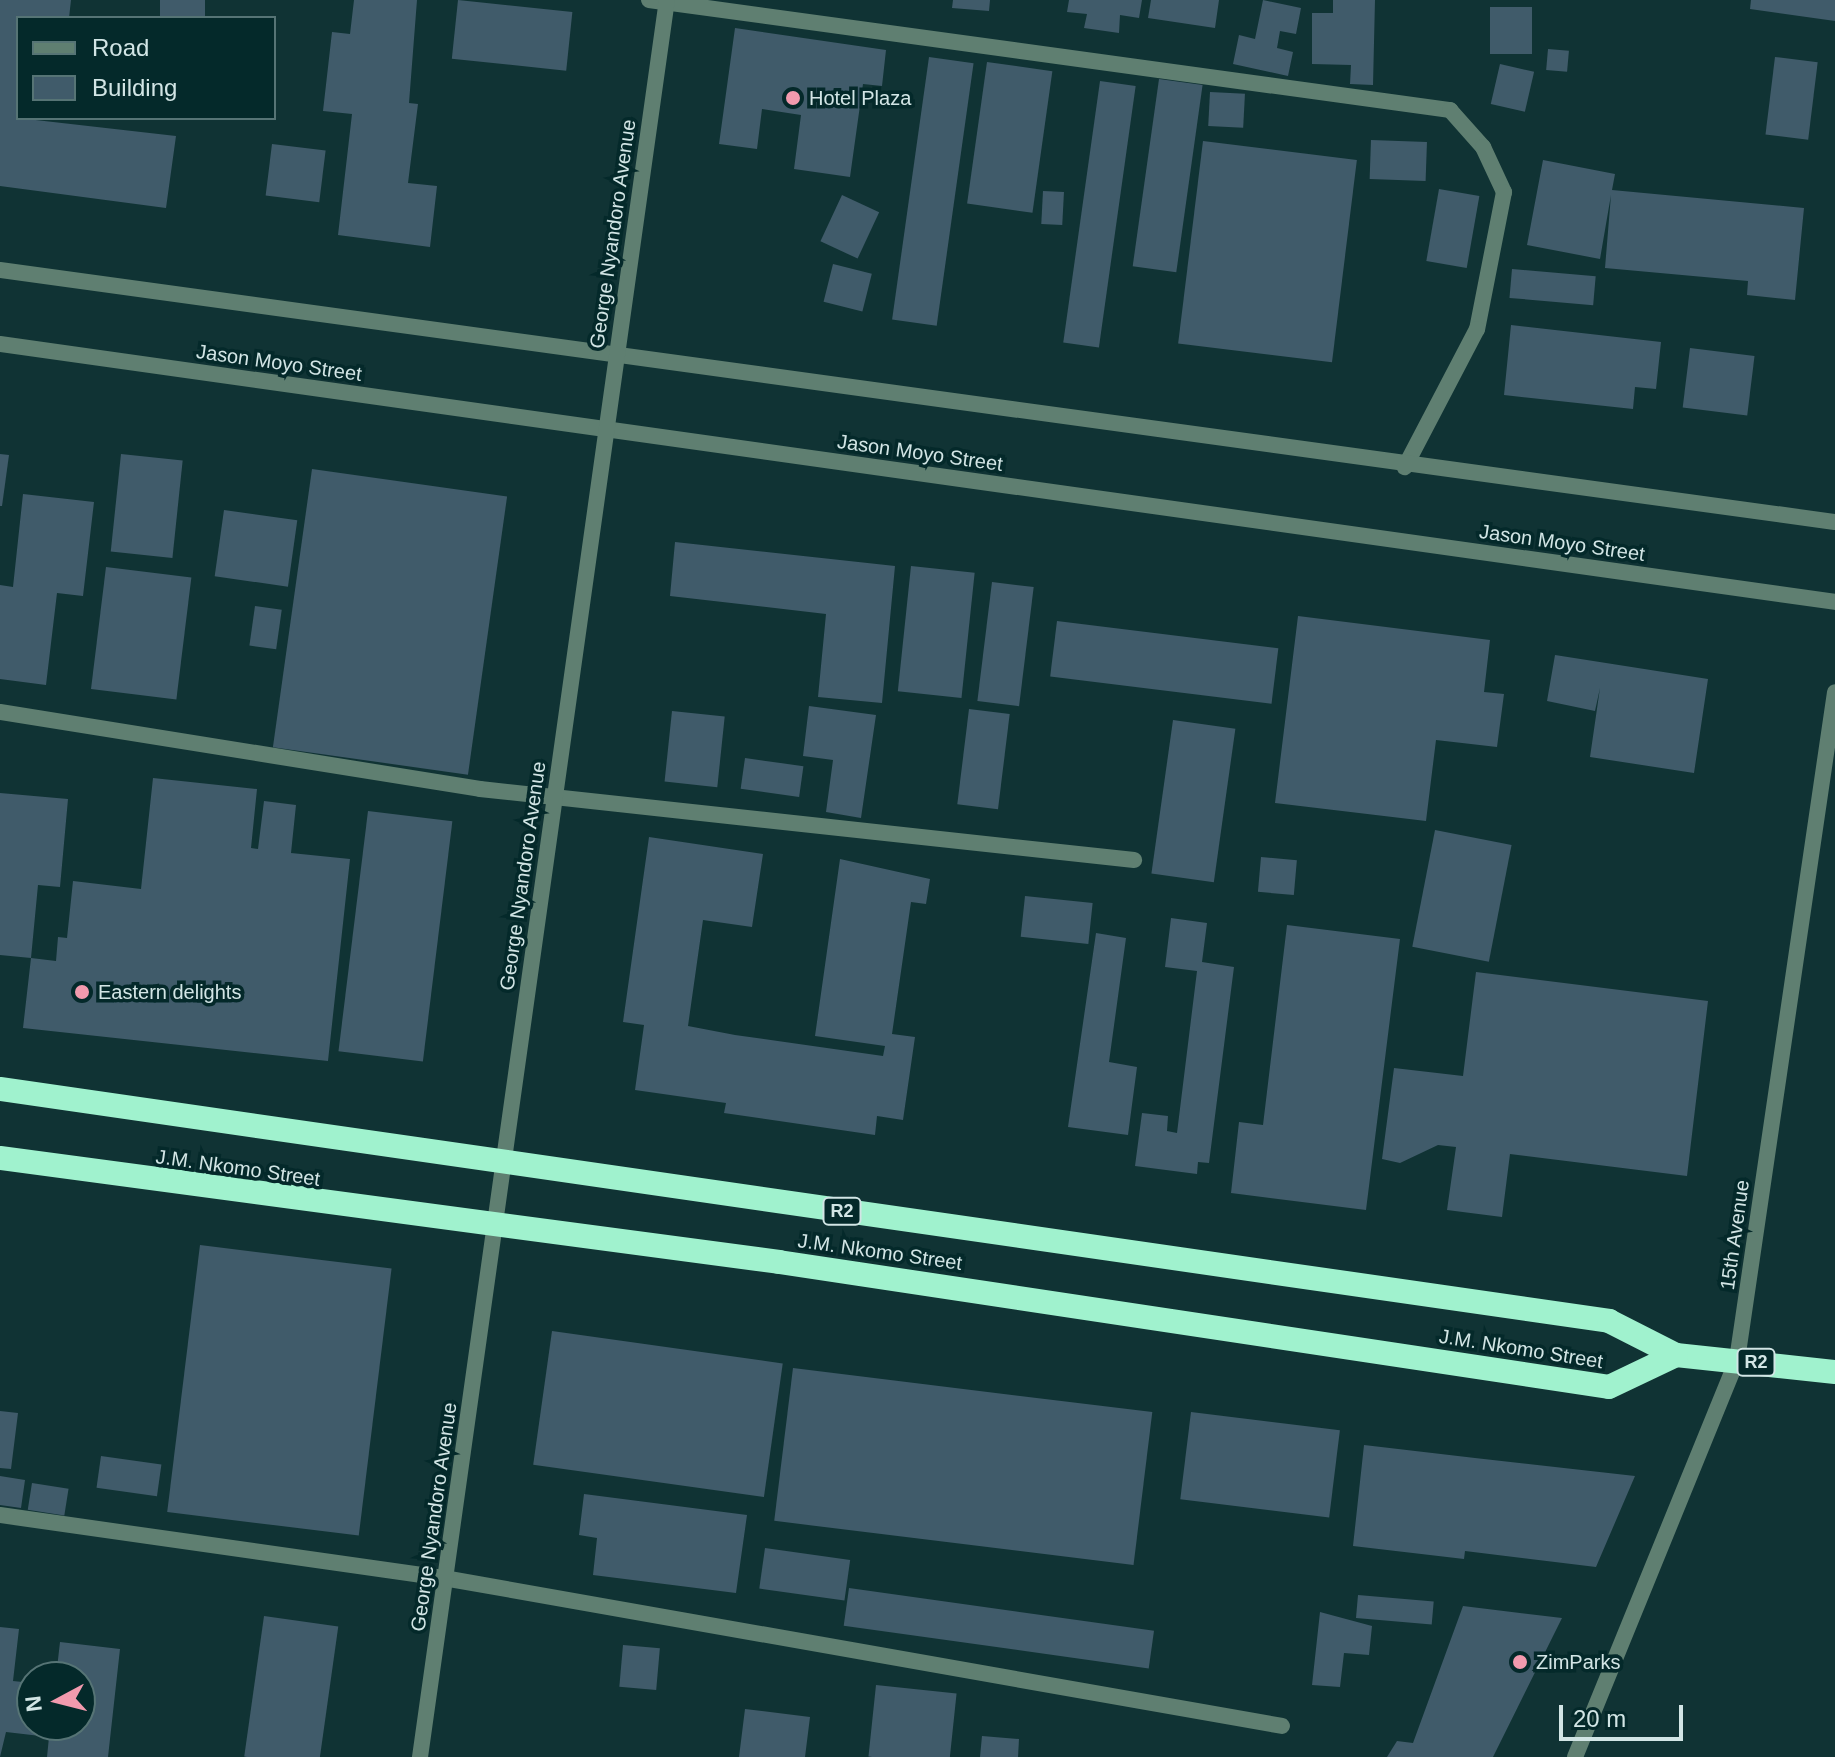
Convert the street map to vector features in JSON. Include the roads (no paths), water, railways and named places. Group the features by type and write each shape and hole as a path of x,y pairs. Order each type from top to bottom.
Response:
{"highway":[{"name":"J.M. Nkomo Street","path":"0,1089 1609,1321 1676,1355"},
{"name":"J.M. Nkomo Street","path":"0,1158 494,1228 1021,1296 1609,1387 1676,1355"},
{"name":"R2","path":"1676,1355 1835,1372"}],"street":[{"name":"George Nyandoro Avenue","path":"420,1757 616,357 661,1"},
{"path":"661,1 1450,110 1483,147 1504,192 1477,329 1405,467"},
{"path":"0,270 1405,467 1835,522"},
{"name":"Jason Moyo Street","path":"0,344 1835,602"},
{"name":"15th Avenue","path":"1575,1757 1737,1360 1835,692"},
{"path":"0,712 555,798 1134,860"},
{"path":"0,1515 445,1578 1282,1726"}],"place":[{"name":"Hotel Plaza","path":"793,98"},
{"name":"Eastern delights","path":"82,992"},
{"name":"ZimParks","path":"1520,1662"}]}
